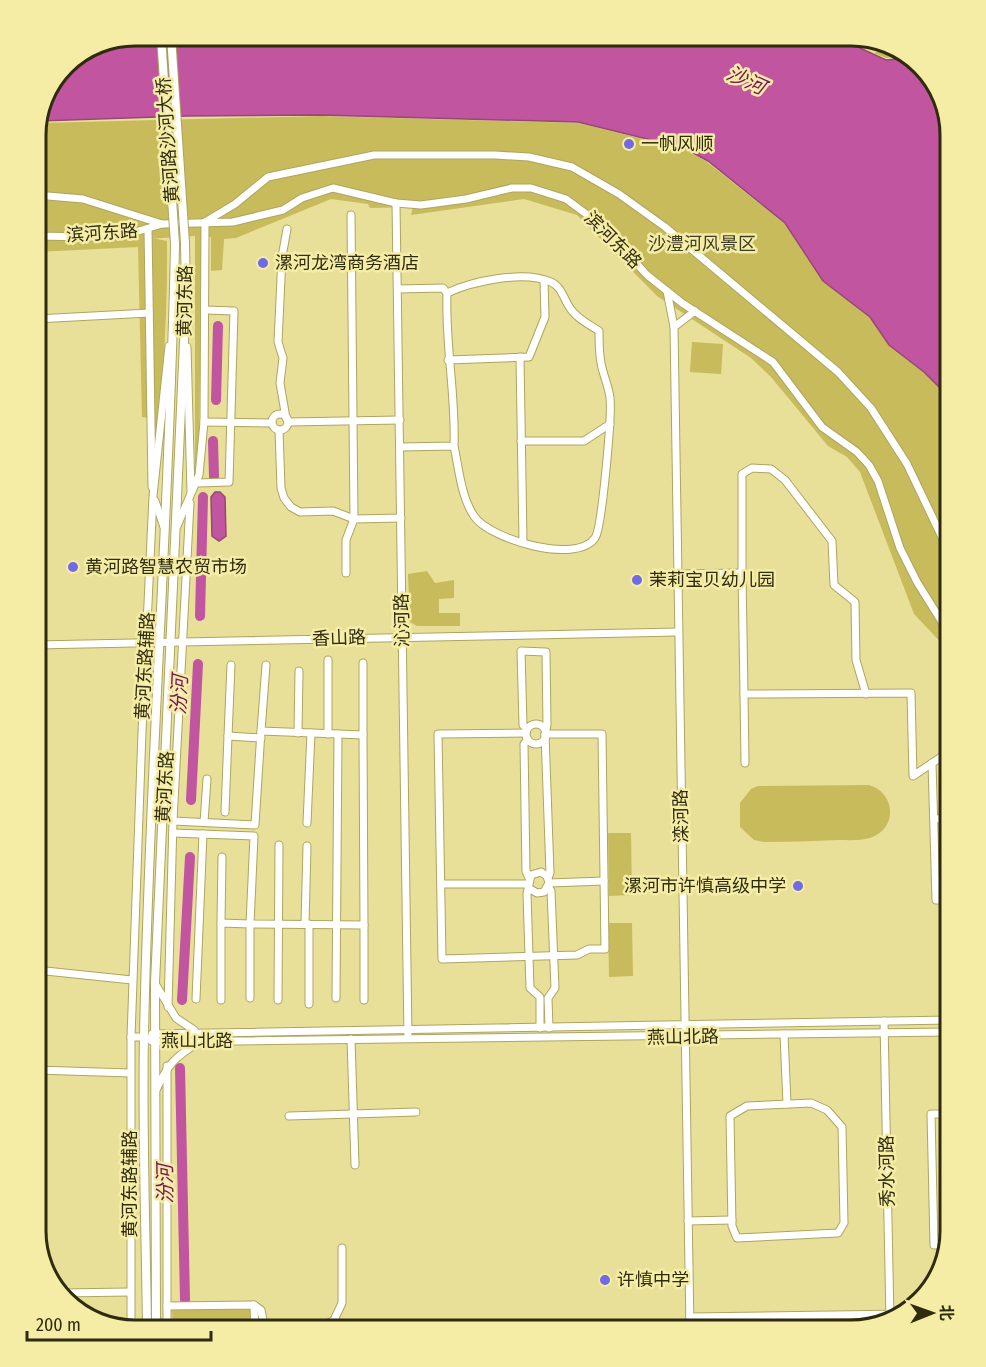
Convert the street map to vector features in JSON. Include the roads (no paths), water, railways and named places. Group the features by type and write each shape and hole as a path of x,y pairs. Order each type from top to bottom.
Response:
{"main road":[{"name":"黄河路沙河大桥","path":"162,46 175,243"},
{"name":"黄河路沙河大桥","path":"172,46 185,243"},
{"name":"黄河东路","path":"147,1320 144,1037 175,243"},
{"name":"黄河东路","path":"156,1320 155,983 177,642 176,528 186,298 185,243"}],"street":[{"path":"176,528 197,483 204,422 205,222 235,204 267,177 374,155 495,155 529,158 572,167 609,188 665,227 838,372 871,408 907,464 940,533"},
{"name":"滨河东路","path":"47,236 93,237 148,229 162,224 233,222 262,217 283,210 319,191 333,188 396,203 442,203 512,188 547,192 566,199 601,225 647,275 667,291 773,362 822,427 857,452 869,465 878,481 900,548 917,582 940,619"},
{"path":"47,196 83,199 162,224"},
{"name":"沁河路","path":"396,203 408,1038"},
{"path":"346,573 346,540 354,519 351,215"},
{"path":"148,229 150,478 153,496 165,528"},
{"path":"279,430 284,429 287,420 279,382 283,358 278,342 282,256 286,229"},
{"path":"398,289 443,288 447,293 448,360 455,411 454,446 463,492 474,516 485,527 524,542 572,551 584,547 595,538 603,505 602,484 609,424 610,397 600,362 599,331 570,310 561,291 552,283 515,278 485,280 464,285 447,293"},
{"path":"448,360 529,357 545,317 544,281"},
{"name":"滦河路","path":"667,291 674,327 690,1317"},
{"name":"黄河东路辅路","path":"131,1320 132,980 153,496 174,296"},
{"name":"黄河东路辅路","path":"168,1007 177,642 191,497 186,298"},
{"path":"197,483 229,482 234,311 206,310"},
{"path":"674,327 695,311"},
{"path":"47,318 149,313"},
{"path":"520,357 524,542"},
{"path":"272,423 278,415 287,420 400,420"},
{"path":"204,422 272,423 279,430 284,498 300,512 333,510 354,519 401,518"},
{"path":"521,441 584,441 609,424"},
{"path":"400,447 454,446"},
{"path":"745,763 742,474 752,468 771,469 785,480 832,542 834,585 855,602 856,660 866,694"},
{"path":"678,574 742,573"},
{"name":"香山路","path":"47,645 678,632"},
{"path":"527,734 523,725 521,651 546,652 545,734 550,873 548,882 540,893 529,884 526,871 524,744 527,734 537,724 544,728 545,734 538,743 527,734"},
{"path":"328,660 328,734"},
{"path":"363,663 364,1000"},
{"path":"225,812 231,665"},
{"path":"173,821 255,825 266,665"},
{"path":"298,733 299,671"},
{"path":"744,694 911,693 913,776 940,758"},
{"path":"228,736 298,733 363,735"},
{"path":"307,823 311,733"},
{"path":"336,998 338,734"},
{"path":"527,734 438,734 442,959 577,955 589,949 605,949 602,734 545,734"},
{"path":"932,763 936,900 940,900"},
{"path":"204,822 207,779"},
{"path":"934,819 940,819"},
{"path":"173,833 254,836 250,924 250,998"},
{"path":"196,999 203,834"},
{"path":"278,1000 279,845"},
{"path":"307,846 309,1004"},
{"path":"220,1000 222,857"},
{"path":"537,872 548,882 551,891 554,955 555,988 548,998 544,1028 540,997 530,988 527,894 529,884 537,872"},
{"path":"548,882 604,881"},
{"path":"441,884 529,884"},
{"path":"220,923 364,925"},
{"path":"46,971 132,980"},
{"path":"155,983 168,1007 188,1028 199,1032"},
{"name":"燕山北路","path":"144,1037 154,1032 684,1026 940,1020"},
{"name":"秀水河路","path":"884,1021 890,1311"},
{"name":"燕山北路","path":"144,1037 154,1042 199,1042 940,1032"},
{"path":"784,1034 787,1104"},
{"path":"131,1037 144,1037"},
{"path":"351,1039 355,1165"},
{"path":"154,1095 167,1066 177,1056 199,1042"},
{"name":"黄河东路辅路","path":"167,1066 167,1320"},
{"path":"46,1070 130,1073"},
{"path":"811,1103 827,1110 842,1127 844,1223 838,1233 737,1238 732,1220 730,1116 747,1106 811,1103"},
{"path":"289,1116 416,1112"},
{"path":"938,1245 934,1245 931,1114 940,1114"},
{"path":"688,1221 732,1220"},
{"path":"334,1320 342,1303 342,1248"},
{"path":"72,1293 130,1292"},
{"path":"168,1306 254,1305 261,1310 263,1320"},
{"path":"254,1305 255,1320"},
{"path":"690,1317 873,1317"}],"water":[{"name":"沙河","path":"136,46 856,47 886,60 895,59 913,73 928,91 939,124 940,388 924,372 889,345 870,317 823,281 785,223 708,161 684,148 578,122 321,115 187,116 49,121 56,96 65,81 77,69 91,58 107,51"},
{"path":"215,492 220,492 225,497 226,536 219,541 212,536 211,497"}],"waterway":[{"name":"汾河","path":"216,400 218,326"},
{"name":"汾河","path":"213,441 214,477"},
{"name":"汾河","path":"200,616 203,497"},
{"name":"汾河","path":"191,800 198,664"},
{"name":"汾河","path":"182,1000 190,857"},
{"name":"汾河","path":"180,1068 185,1300"}],"place":[{"name":"一帆风顺","path":"629,144"},
{"name":"漯河龙湾商务酒店","path":"263,263"},
{"name":"黄河路智慧农贸市场","path":"73,567"},
{"name":"茉莉宝贝幼儿园","path":"637,580"},
{"name":"漯河市许慎高级中学","path":"798,886"},
{"name":"许慎中学","path":"605,1280"}],"park label":[{"name":"沙澧河风景区","path":"702,244"}]}
